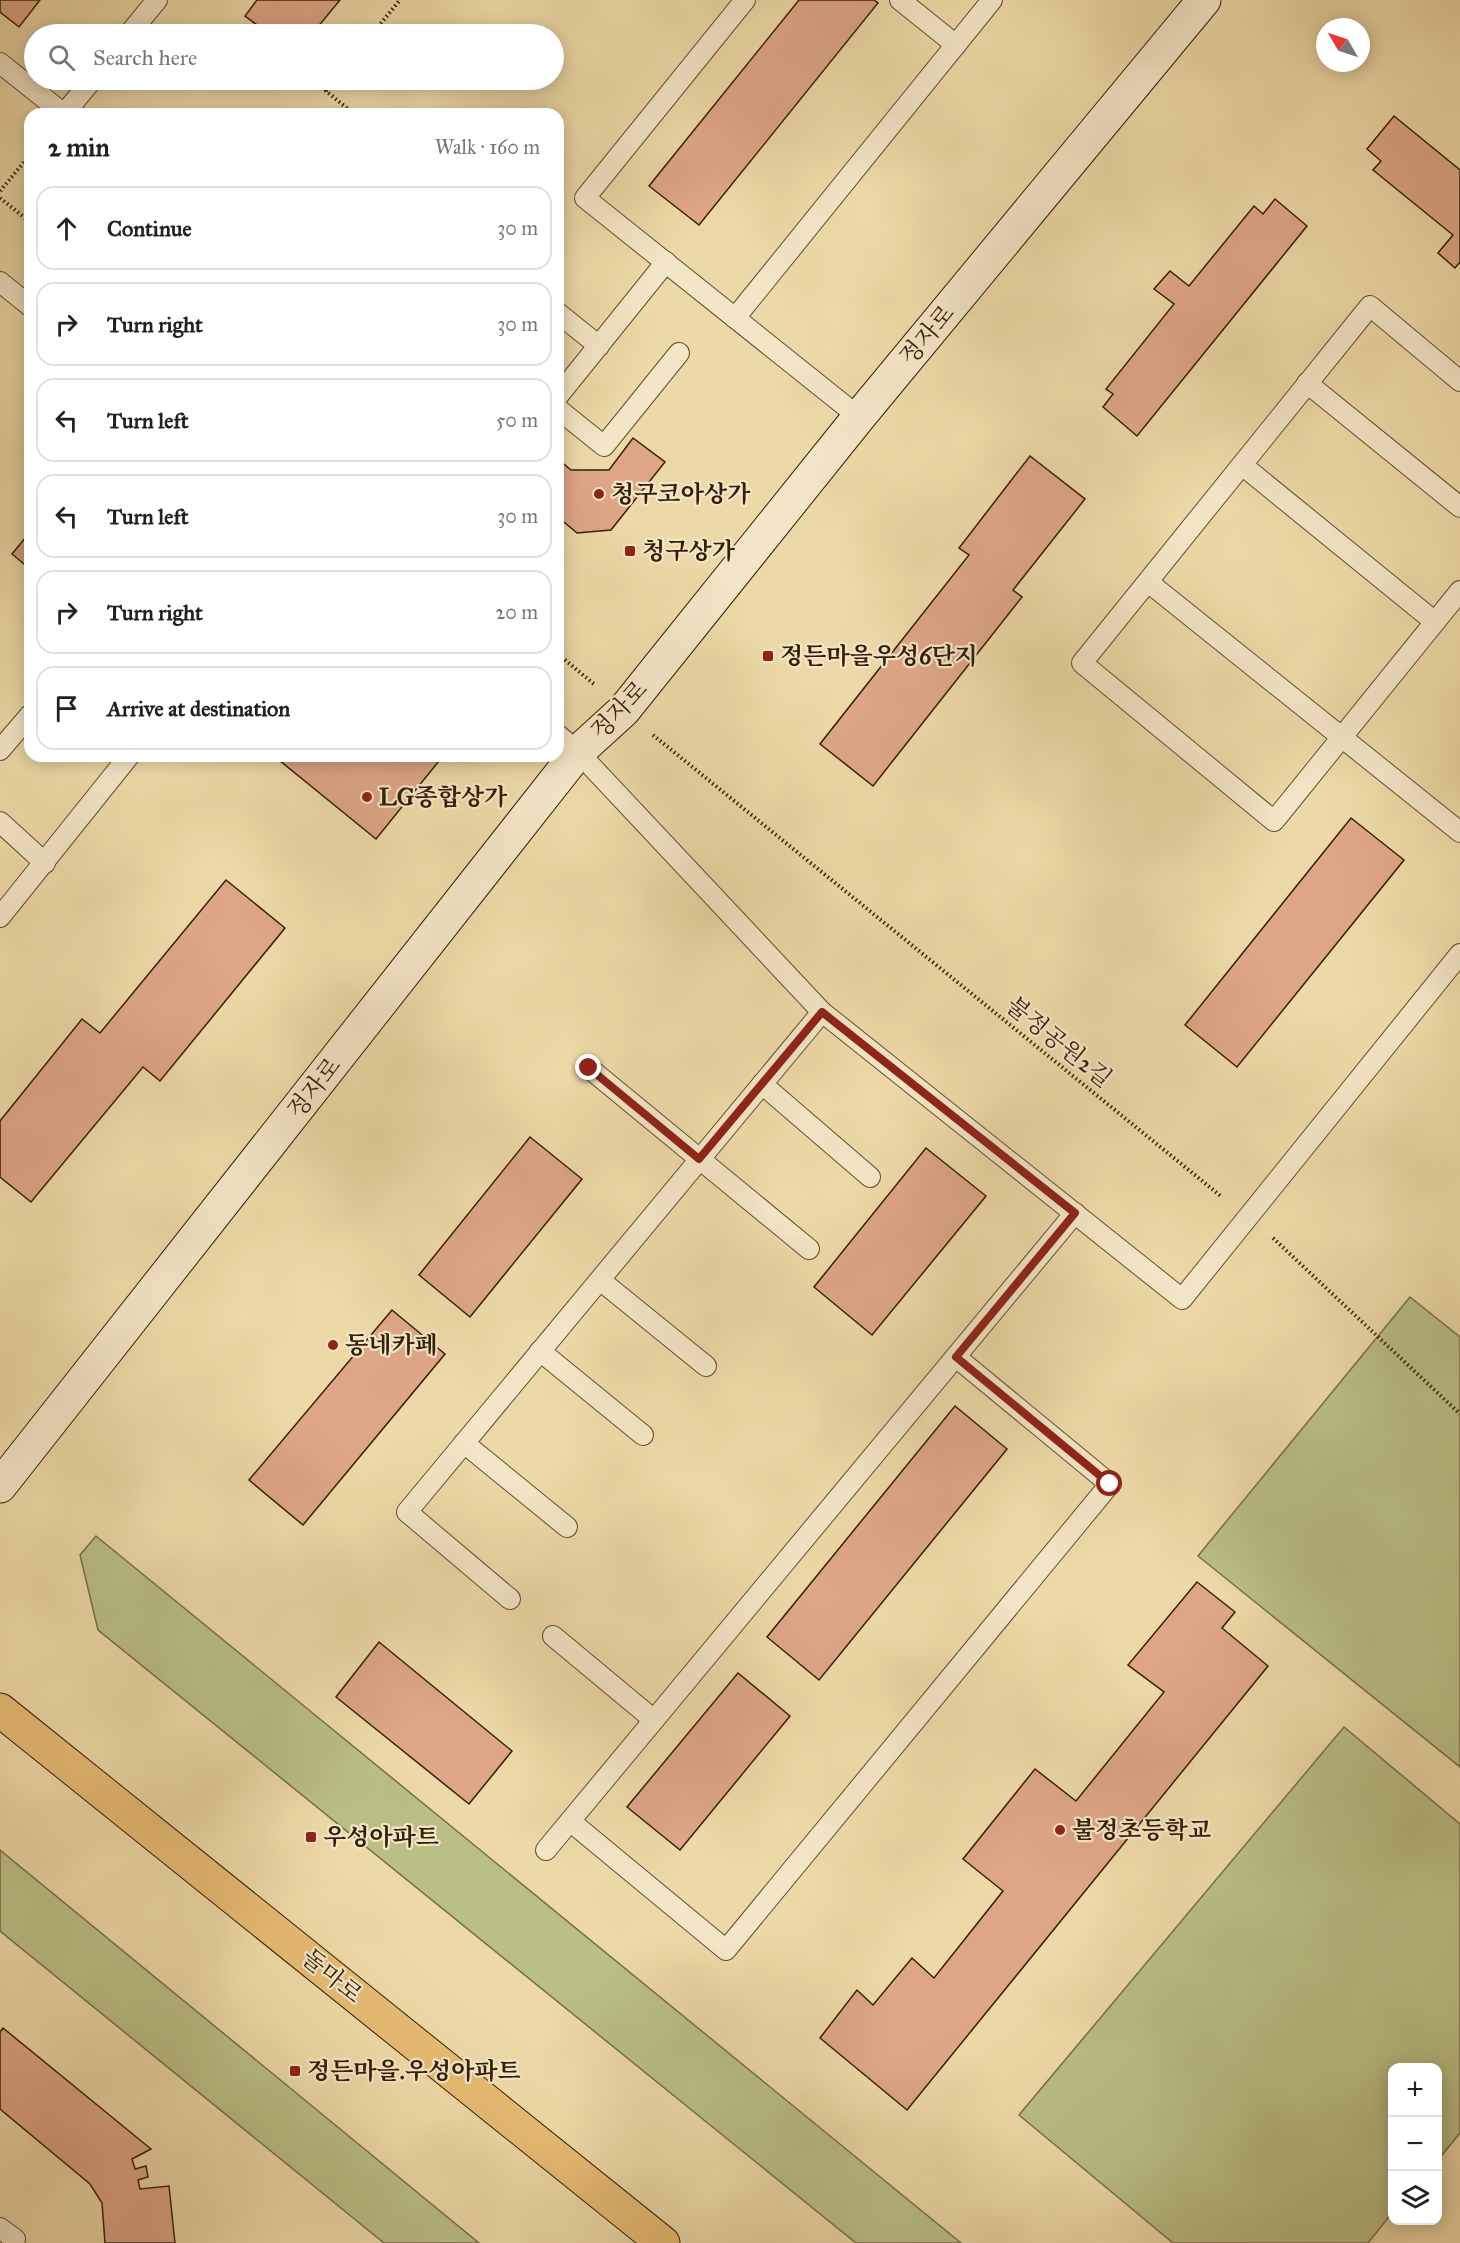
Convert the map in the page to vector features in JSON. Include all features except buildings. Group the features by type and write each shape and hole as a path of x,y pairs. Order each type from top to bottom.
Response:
{"main road":[{"name":"돌마로","path":"0,1710 663,2243"}],"street":[{"name":"정자로","path":"568,744 624,710 860,417 1204,0"},
{"name":"정자로","path":"0,1486 554,762"}],"lane":[{"path":"137,24 157,0"},
{"path":"900,0 956,45"},
{"path":"735,318 992,0"},
{"path":"741,1 585,198 860,417"},
{"path":"0,63 24,82"},
{"path":"34,90 56,108"},
{"path":"69,108 84,90"},
{"path":"564,389 666,262"},
{"path":"0,282 24,301"},
{"path":"1460,381 1370,306 1082,663 1274,820 1460,591"},
{"path":"564,318 599,346"},
{"path":"564,414 604,446 679,353"},
{"path":"1307,383 1460,507"},
{"path":"1242,465 1435,622"},
{"path":"1148,582 1460,832"},
{"path":"0,750 24,721"},
{"path":"568,744 822,1012 1182,1299 1460,954"},
{"path":"0,917 124,762"},
{"path":"0,822 45,863"},
{"path":"510,1599 407,1512 822,1012"},
{"path":"589,1068 809,1250"},
{"path":"762,1084 870,1177"},
{"path":"546,1850 1075,1213"},
{"path":"600,1280 706,1366"},
{"path":"540,1351 643,1435"},
{"path":"570,1821 726,1950 1110,1484 956,1357"},
{"path":"464,1443 567,1527"},
{"path":"553,1636 654,1719"},
{"path":"0,2228 15,2239 12,2243"}],"path":[{"path":"380,24 400,0"},
{"path":"327,90 347,108"},
{"path":"0,191 24,162"},
{"path":"0,198 24,217"},
{"name":"불정공원2길","path":"564,659 1226,1200"},
{"path":"1272,1237 1460,1414"}],"green space":[{"path":"1410,1297 1460,1337 1460,1767 1198,1556"},
{"path":"96,1536 961,2243 856,2243 98,1630 80,1555"},
{"path":"1344,1727 1460,1824 1460,2133 1442,2155 1442,2063 1388,2063 1388,2218 1368,2243 1173,2243 1019,2115"},
{"path":"0,1850 479,2243 384,2243 0,1931"}],"place":[{"name":"청구코아상가","path":"599,494"},
{"name":"청구상가","path":"630,551"},
{"name":"정든마을우성6단지","path":"768,656"},
{"name":"LG종합상가","path":"367,797"},
{"name":"동네카페","path":"333,1345"},
{"name":"불정초등학교","path":"1060,1830"},
{"name":"우성아파트","path":"311,1837"},
{"name":"정든마을.우성아파트","path":"295,2071"}],"route":[{"path":"589,1068 699,1159 822,1012 1075,1213 956,1357 1110,1484"}]}
